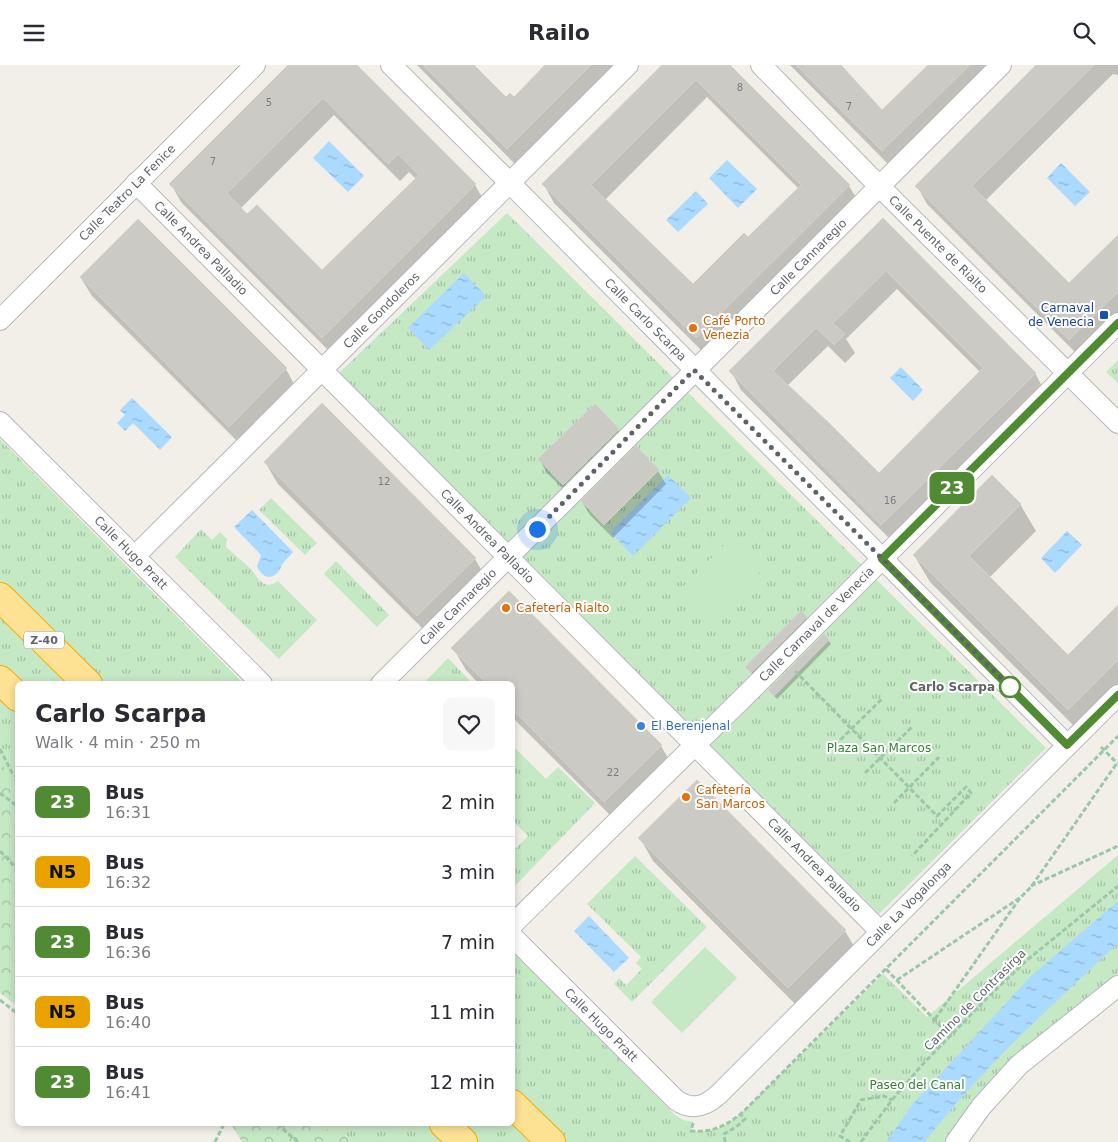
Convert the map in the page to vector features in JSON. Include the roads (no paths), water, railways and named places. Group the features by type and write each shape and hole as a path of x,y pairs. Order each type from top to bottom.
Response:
{"highway":[{"name":"Z-40","path":"0,597 85,681"},
{"path":"0,680 15,694"},
{"path":"515,1107 551,1142"},
{"path":"446,1126 463,1142"}],"street":[{"name":"Calle Teatro La Fenice","path":"0,320 255,65"},
{"name":"Calle Carlo Scarpa","path":"391,65 1067,745"},
{"name":"Calle Gondoleros","path":"135,556 628,65"},
{"name":"Calle Puente de Rialto","path":"761,65 880,187 1118,423"},
{"name":"Calle Cannaregio","path":"384,681 1001,65"},
{"name":"Calle Andrea Palladio","path":"136,183 880,931"},
{"name":"Calle Carnaval de Venecia","path":"515,922 695,746 1118,323"},
{"name":"Calle Hugo Pratt","path":"0,422 259,681"},
{"name":"Calle La Vogalonga","path":"695,1107 711,1102 1118,695"},
{"name":"Calle Hugo Pratt","path":"515,939 676,1100 684,1105 695,1107"},
{"path":"956,1142 981,1107 1019,1065 1118,986"}],"water":[{"path":"329,141 364,176 348,192 313,158"},
{"path":"727,160 757,189 738,208 709,178"},
{"path":"1061,163 1090,192 1075,206 1047,178"},
{"path":"696,191 708,204 678,232 666,220"},
{"path":"464,273 486,296 429,350 408,328"},
{"path":"901,367 923,390 913,401 890,378"},
{"path":"132,398 172,437 160,450 133,423 125,431 117,423 125,415 120,410"},
{"path":"668,475 691,498 633,556 610,532"},
{"path":"252,510 293,552 278,572 271,577 260,572 257,566 261,555 234,527"},
{"path":"1067,531 1082,545 1055,573 1041,558"},
{"path":"1118,901 1118,943 993,1063 925,1142 886,1142 912,1105 1030,977"},
{"path":"589,916 629,958 614,972 574,931"}],"place":[{"name":"Carnaval de Venecia","path":"1104,315"},
{"name":"Café Porto Venezia","path":"693,328"},
{"name":"Cafetería Rialto","path":"506,608"},
{"name":"Carlo Scarpa","path":"1010,687"},
{"name":"El Berenjenal","path":"641,726"},
{"name":"Cafetería San Marcos","path":"686,797"}],"park label":[{"name":"Plaza San Marcos","path":"879,748"},
{"name":"Paseo del Canal","path":"917,1085"}]}
